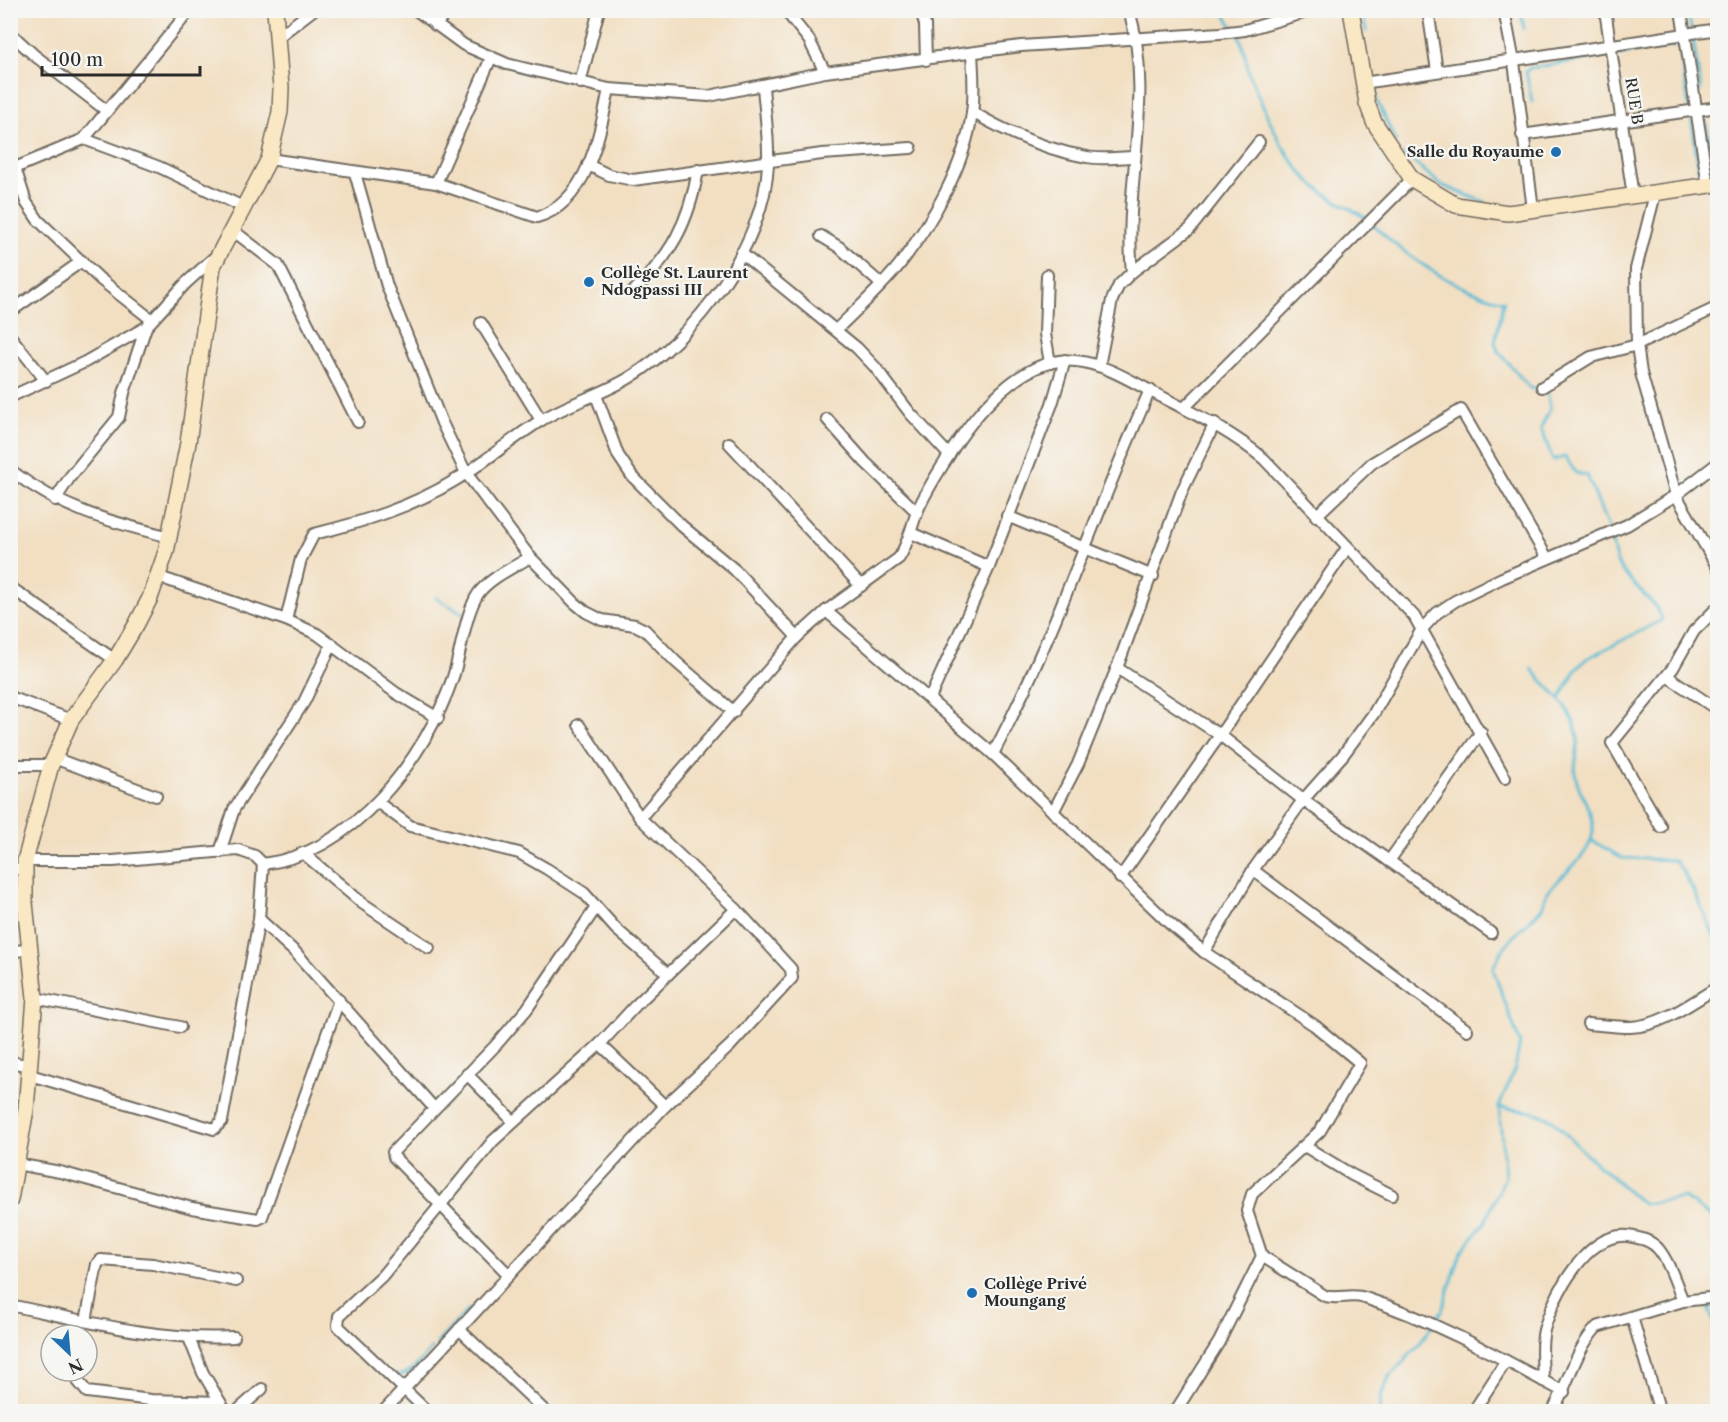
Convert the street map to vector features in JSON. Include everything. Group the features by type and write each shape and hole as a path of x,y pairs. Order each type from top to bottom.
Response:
{"main road":[{"path":"10,1200 30,1070 35,998 20,867 52,762 70,720 115,660 136,625 159,577 170,537 188,443 211,275 216,256 269,159 280,112 275,10"},
{"path":"1351,10 1363,82 1374,122 1412,179 1456,205 1508,213 1713,185"}],"street":[{"path":"149,324 31,212 13,169 84,139 190,10"},
{"path":"278,37 313,10"},
{"path":"416,10 464,45 491,58 609,89 709,96 763,87 825,72 1021,46 1245,30 1313,10"},
{"path":"435,25 449,10"},
{"path":"580,83 599,10"},
{"path":"785,10 809,40 825,72"},
{"path":"921,10 925,25 926,60"},
{"path":"1130,10 1138,39 1140,123 1134,157 1130,220 1132,272"},
{"path":"1428,10 1437,71"},
{"path":"1504,10 1514,62 1533,209"},
{"name":"RUE B","path":"1605,10 1633,196"},
{"path":"1681,10 1696,111 1713,185"},
{"path":"1363,82 1514,62 1718,29"},
{"path":"10,33 34,56 107,111"},
{"path":"836,330 899,266 939,202 957,164 972,112 972,53"},
{"path":"436,183 491,58"},
{"path":"286,620 301,559 314,534 391,511 466,473 541,420 630,377 667,351 707,307 741,253 757,218 768,163 763,87"},
{"path":"269,159 436,183 537,217 551,213 564,203 576,188 588,165 601,127 609,89"},
{"path":"1522,135 1718,107"},
{"path":"972,112 1018,136 1059,151 1089,158 1134,157"},
{"path":"84,139 159,167 243,207"},
{"path":"1099,366 1112,300 1119,285 1132,272 1190,229 1259,142"},
{"path":"588,165 609,176 633,180 822,154 911,148"},
{"path":"633,292 652,274 674,244 684,225 698,170"},
{"path":"355,173 387,286 442,423 466,473 530,557 586,612 602,620 635,625 645,630 684,669 734,712"},
{"path":"1184,408 1412,179"},
{"path":"1655,194 1636,269 1637,345 1641,373 1676,495 1718,568"},
{"path":"231,229 278,266 358,422"},
{"path":"821,236 839,247 881,284"},
{"path":"741,253 836,330 875,367 910,413 949,455"},
{"path":"10,397 85,362 149,324 186,283 216,256"},
{"path":"10,312 82,261"},
{"path":"1047,275 1045,334 1050,363"},
{"path":"1542,387 1591,357 1637,345 1718,307"},
{"path":"481,323 541,420"},
{"path":"55,500 70,477 119,417 124,393 149,324"},
{"path":"10,336 45,381"},
{"path":"930,698 989,567 1052,404 1065,360"},
{"path":"640,818 797,637 826,611 898,558 911,533 917,512 949,455 983,408 997,393 1016,380 1050,363 1065,360 1099,366 1150,390 1215,423 1264,459 1316,516 1405,605 1422,629 1505,778"},
{"path":"993,754 1040,660 1115,469 1150,390"},
{"path":"596,394 618,455 632,476 682,526 735,570 797,637"},
{"path":"1316,516 1372,463 1461,410 1547,558"},
{"path":"827,419 864,462 917,512"},
{"path":"1053,812 1078,764 1153,576 1182,491 1215,423"},
{"path":"729,442 861,586"},
{"path":"1204,952 1253,870 1303,800 1344,755 1374,713 1422,629 1437,613 1455,601 1547,558 1627,525 1676,495 1718,463"},
{"path":"10,470 55,500 96,518 170,537"},
{"path":"1007,516 1153,576"},
{"path":"911,533 989,567"},
{"path":"1120,878 1221,735 1347,548"},
{"path":"20,867 220,852 247,852 263,864 284,861 303,853 354,823 377,802 438,718 479,593 530,557"},
{"path":"159,577 286,620 332,644 396,693 438,718"},
{"path":"10,587 115,660"},
{"path":"1661,827 1612,743 1667,676 1695,631 1718,607"},
{"path":"826,611 993,754 1120,878 1204,952 1288,1007 1359,1061 1359,1066 1320,1131 1306,1147 1252,1194 1247,1211 1262,1256 1325,1296 1336,1297 1352,1294 1366,1298 1467,1339 1564,1392"},
{"path":"220,852 234,809 304,702 332,644"},
{"path":"1117,668 1221,735 1303,800 1491,933"},
{"path":"1667,676 1718,710"},
{"path":"10,698 70,720"},
{"path":"383,1412 665,1106 730,1046 792,978 791,969 736,909 640,818 579,725"},
{"path":"1389,861 1481,732"},
{"path":"10,765 52,762 156,796"},
{"path":"377,802 410,826 519,853 574,886 668,974"},
{"path":"303,853 362,903 429,948"},
{"path":"10,1062 214,1129 219,1127 222,1122 259,919 263,864"},
{"path":"1253,870 1467,1030"},
{"path":"509,1275 394,1157 393,1152 496,1045 527,1009 596,909"},
{"path":"428,1412 337,1322 382,1276 493,1141 600,1044 736,909"},
{"path":"259,919 296,953 434,1108"},
{"path":"10,951 29,950"},
{"path":"1588,1024 1633,1027 1671,1015 1718,987"},
{"path":"35,998 180,1027"},
{"path":"15,1164 60,1172 192,1208 258,1219 262,1217 339,1000"},
{"path":"600,1044 665,1106"},
{"path":"467,1074 513,1121"},
{"path":"1306,1147 1352,1175 1392,1195"},
{"path":"1543,1381 1544,1332 1548,1317 1574,1271 1600,1241 1621,1236 1651,1242 1669,1266 1683,1302"},
{"path":"1175,1412 1219,1342 1262,1256"},
{"path":"81,1323 97,1264 101,1260 153,1264 236,1281"},
{"path":"1552,1412 1564,1392 1589,1335 1597,1327 1683,1302 1718,1297"},
{"path":"10,1305 142,1333 189,1338 234,1337"},
{"path":"1632,1317 1660,1412"},
{"path":"459,1329 546,1412"},
{"path":"189,1338 203,1373 223,1407"},
{"path":"1473,1412 1506,1361"},
{"path":"79,1383 87,1392 223,1407"},
{"path":"236,1412 262,1389"}],"waterway":[{"path":"1222,10 1233,27"},
{"path":"1364,15 1390,10"},
{"path":"1521,10 1524,29"},
{"path":"1674,10 1678,31"},
{"path":"1688,10 1691,30"},
{"path":"1364,19 1366,31"},
{"path":"1237,33 1243,45 1250,75 1264,109 1295,165 1322,192 1367,219"},
{"path":"1693,40 1701,90"},
{"path":"1679,44 1689,108"},
{"path":"1532,102 1526,72 1530,68 1679,45"},
{"path":"1374,86 1377,99"},
{"path":"1378,103 1396,142"},
{"path":"1704,113 1716,175"},
{"path":"1691,116 1700,178"},
{"path":"1404,154 1441,185 1485,202"},
{"path":"1674,183 1702,179"},
{"path":"1372,224 1401,250 1433,272 1467,289 1504,301 1495,342 1498,351 1529,387 1548,395 1550,409 1541,428 1553,460 1565,457 1576,473 1587,475 1609,530"},
{"path":"1560,698 1575,671 1586,659 1662,620 1655,607 1622,571 1611,536"},
{"path":"436,598 466,615"},
{"path":"1379,1412 1382,1393 1390,1376 1418,1346 1442,1311 1461,1252 1485,1222 1505,1177 1499,1107 1515,1068 1520,1043 1493,969 1507,944 1543,907 1547,893 1587,849 1593,831 1589,811 1576,778 1578,741 1573,720 1568,710 1532,669"},
{"path":"1591,840 1622,858 1674,860 1693,889 1718,943"},
{"path":"306,1113 310,1104"},
{"path":"1499,1107 1533,1112 1551,1119 1587,1155 1643,1204 1684,1198 1718,1221"},
{"path":"1718,1304 1709,1308 1718,1336"},
{"path":"437,1343 469,1309"},
{"path":"394,1375 411,1370 432,1348"}],"place":[{"name":"Salle du Royaume","path":"1556,152"},
{"name":"Collège St. Laurent Ndogpassi III","path":"589,282"},
{"name":"Collège Privé Moungang","path":"972,1293"}]}
